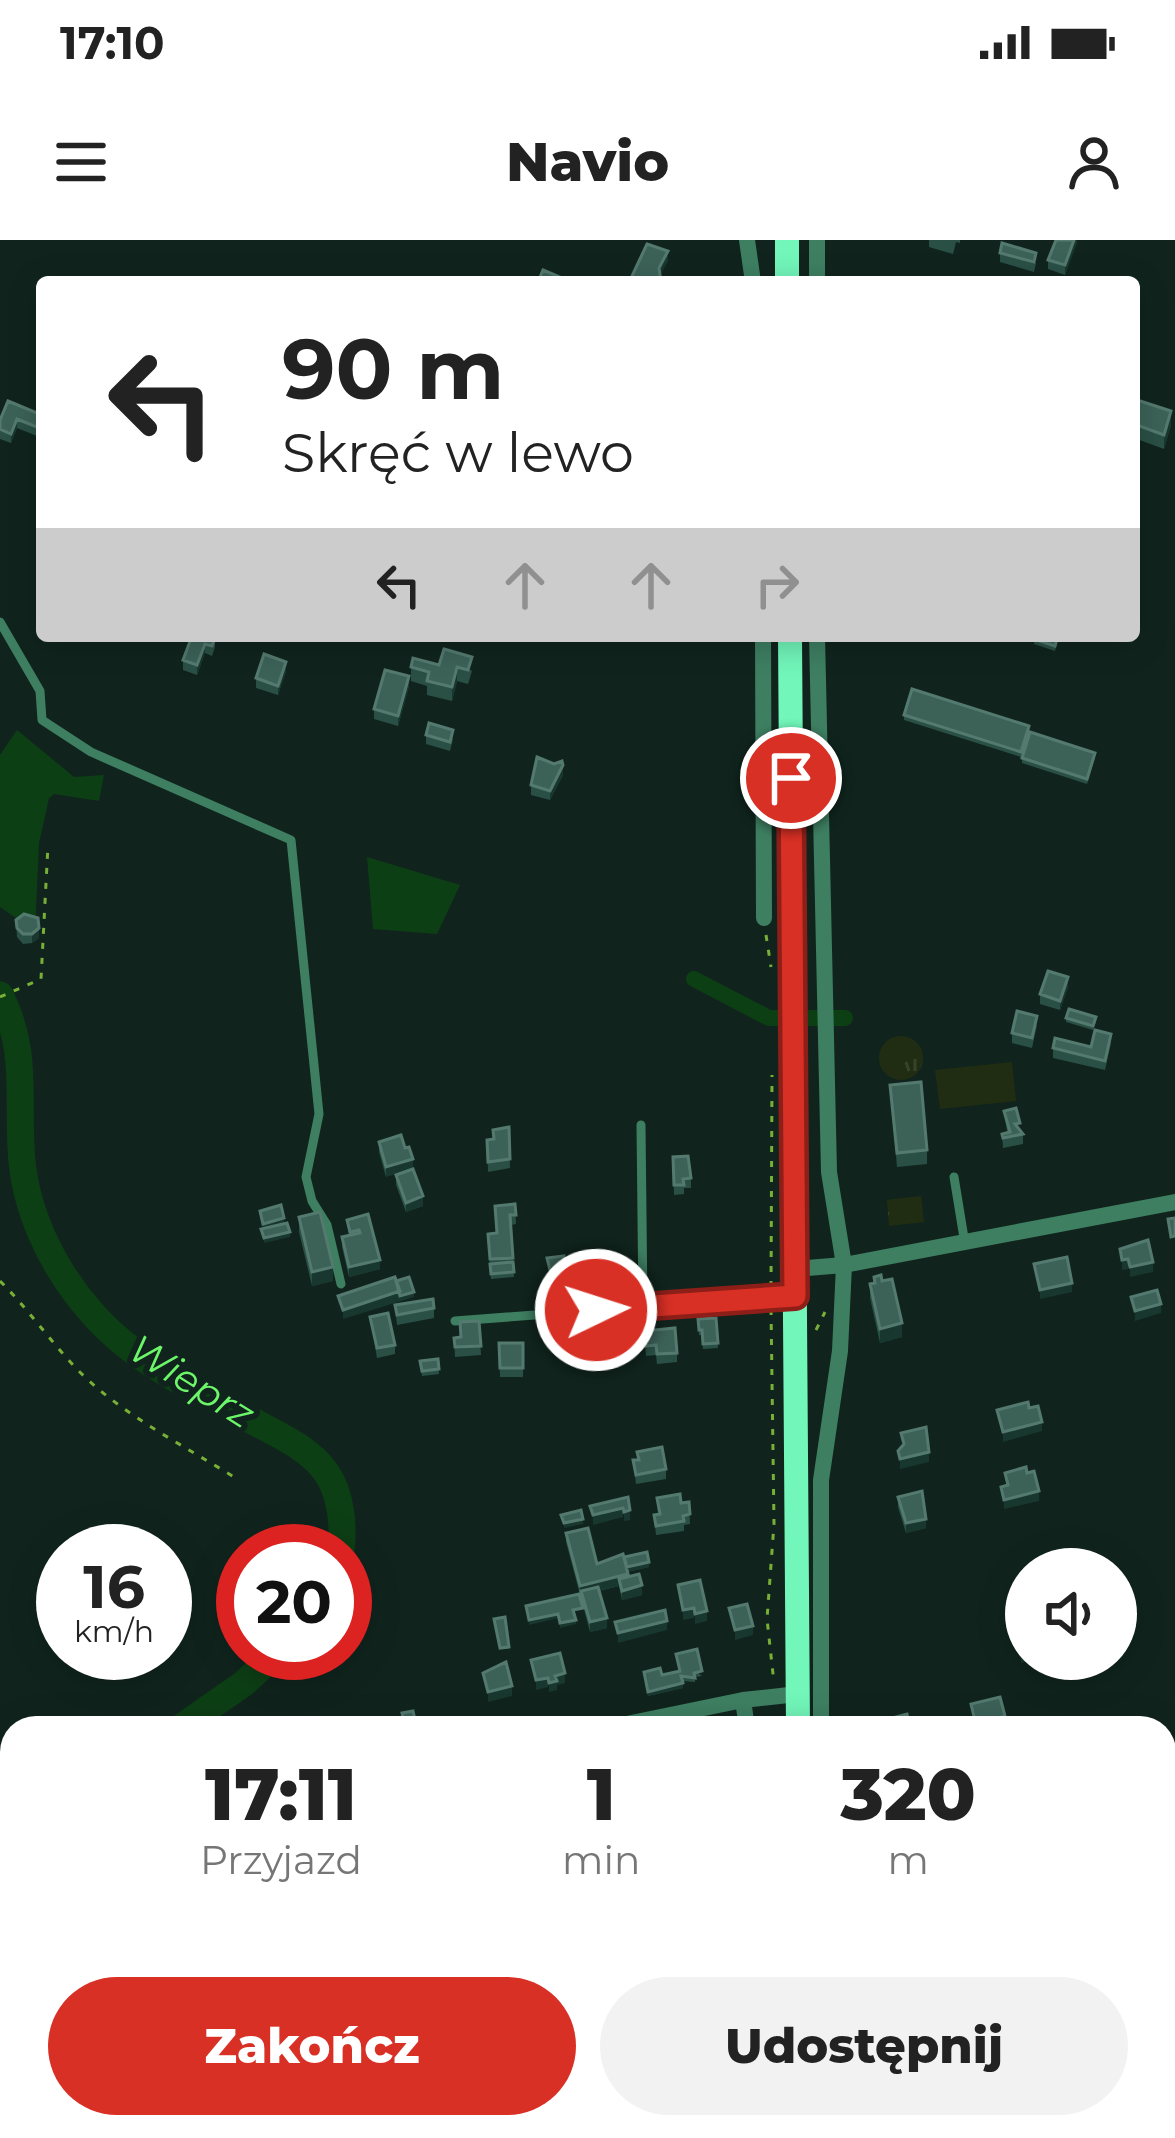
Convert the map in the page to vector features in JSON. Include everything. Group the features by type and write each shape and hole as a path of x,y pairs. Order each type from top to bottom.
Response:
{"main road":[{"path":"787,240 787,276"},
{"path":"790,642 795,1269 783,1297 786,1694 794,1716"}],"street":[{"path":"747,240 752,276"},
{"path":"817,240 818,276"},
{"path":"763,642 764,918"},
{"path":"817,642 830,1172 844,1265 840,1351 821,1480 821,1716"},
{"path":"795,1269 965,1244 1175,1202"},
{"path":"654,1716 712,1701 786,1694"},
{"path":"743,1700 745,1716"}],"lane":[{"path":"0,622 40,691 42,720 91,752 291,840 319,1114 306,1177 312,1201 327,1225 341,1284"},
{"path":"641,1125 643,1307"},
{"path":"953,1177 965,1244"},
{"path":"454,1321 783,1297"}],"path":[{"path":"0,997 41,980 48,845"},
{"path":"764,918 773,974"},
{"path":"776,1066 771,1078 783,1297 767,1619 786,1694"},
{"path":"0,1282 76,1368 140,1418 234,1477"},
{"path":"811,1339 836,1292 843,1289"}],"green space":[{"path":"901,1036 917,1042 923,1058 917,1074 901,1080 885,1074 879,1058 885,1042"},
{"path":"1012,1062 1016,1101 940,1109 935,1070"},
{"path":"921,1196 924,1222 889,1226 887,1200"}],"shaded area":[{"path":"17,730 74,777 104,775 99,801 54,794 49,798 39,843 35,931 0,907 0,755"},
{"path":"367,857 460,885 437,934 373,929"}],"building":[{"path":"1056,240 1074,240 1065,265 1048,260"},
{"path":"1002,243 1036,253 1034,262 1000,253"},
{"path":"647,244 668,251 660,276 632,276"},
{"path":"8,401 36,413 36,427 17,419 11,434 0,429"},
{"path":"1140,401 1171,411 1164,435 1140,426"},
{"path":"190,642 214,642 205,644 197,665 183,660"},
{"path":"444,649 472,657 468,670 457,667 452,687 427,681 429,672 411,667 413,658 439,665"},
{"path":"264,654 286,662 278,686 256,678"},
{"path":"385,670 409,676 398,716 374,709"},
{"path":"912,689 1029,726 1021,752 904,715"},
{"path":"429,723 453,730 450,742 426,735"},
{"path":"1030,732 1095,753 1087,779 1022,758"},
{"path":"537,757 554,764 562,761 550,791 531,785"},
{"path":"24,914 38,918 39,928 32,934 17,928 16,920"},
{"path":"1048,971 1068,977 1060,1001 1040,994"},
{"path":"1069,1009 1096,1017 1093,1026 1066,1018"},
{"path":"1017,1011 1037,1016 1032,1038 1012,1033"},
{"path":"1095,1030 1111,1034 1105,1061 1053,1048 1055,1038 1091,1047"},
{"path":"921,1082 927,1150 897,1153 890,1085"},
{"path":"1016,1108 1020,1123 1015,1124 1023,1134 1003,1138 1002,1134 1010,1132 1004,1111"},
{"path":"509,1127 510,1159 488,1162 487,1140 494,1139 493,1130"},
{"path":"401,1135 413,1159 386,1167 379,1142"},
{"path":"688,1156 691,1178 683,1179 684,1185 674,1185 673,1157"},
{"path":"413,1169 423,1196 406,1203 396,1175"},
{"path":"515,1204 516,1215 510,1215 513,1258 490,1259 488,1234 497,1233 495,1206"},
{"path":"281,1205 284,1218 263,1224 260,1211"},
{"path":"320,1212 333,1267 312,1272 299,1217"},
{"path":"368,1214 380,1260 349,1267 342,1237 360,1233 350,1232 347,1220"},
{"path":"1175,1218 1175,1236 1171,1237 1168,1219"},
{"path":"287,1223 290,1232 264,1238 261,1229"},
{"path":"1148,1240 1153,1262 1130,1267 1128,1259 1122,1260 1120,1249"},
{"path":"564,1256 566,1281 553,1282 547,1258"},
{"path":"1067,1257 1072,1283 1040,1290 1034,1264"},
{"path":"513,1262 514,1272 491,1274 490,1264"},
{"path":"881,1275 882,1281 892,1279 902,1323 880,1329 870,1284"},
{"path":"395,1277 400,1291 343,1310 338,1296"},
{"path":"409,1277 414,1292 400,1296 396,1281"},
{"path":"1157,1290 1161,1304 1135,1311 1131,1297"},
{"path":"433,1299 434,1308 397,1315 395,1305"},
{"path":"388,1313 395,1345 377,1348 370,1317"},
{"path":"716,1318 718,1343 703,1344 698,1319"},
{"path":"479,1321 481,1346 455,1347 454,1338 461,1337 460,1322"},
{"path":"675,1328 677,1353 657,1354 656,1345 646,1346 644,1331"},
{"path":"499,1343 523,1343 523,1368 500,1368"},
{"path":"438,1359 439,1369 422,1371 420,1361"},
{"path":"1028,1402 1029,1408 1038,1406 1042,1422 1003,1432 997,1410"},
{"path":"926,1427 929,1452 900,1459 901,1433"},
{"path":"662,1447 666,1469 636,1475 633,1460 639,1460 637,1452"},
{"path":"1026,1467 1027,1473 1034,1471 1039,1491 1004,1500 1005,1473"},
{"path":"922,1491 926,1519 906,1523 898,1497"},
{"path":"680,1494 681,1503 689,1502 690,1514 683,1516 684,1521 656,1526 657,1498"},
{"path":"628,1497 630,1510 593,1515 590,1506"},
{"path":"581,1510 583,1519 564,1523 561,1515"},
{"path":"588,1528 597,1564 623,1554 628,1574 580,1586 566,1533"},
{"path":"647,1552 649,1562 627,1567 624,1557"},
{"path":"639,1574 642,1585 622,1591 619,1579"},
{"path":"700,1580 707,1611 683,1610 678,1585"},
{"path":"598,1587 607,1618 590,1622 581,1591"},
{"path":"579,1594 583,1608 573,1610 576,1620 560,1623 558,1614 529,1620 526,1606"},
{"path":"747,1604 753,1626 735,1630 729,1608"},
{"path":"665,1610 667,1621 618,1633 615,1622"},
{"path":"505,1617 509,1647 500,1648 494,1619"},
{"path":"697,1649 702,1671 694,1673 695,1678 681,1676 683,1683 648,1692 644,1672 680,1671 676,1654"},
{"path":"560,1653 565,1673 549,1683 548,1678 536,1680 531,1660"},
{"path":"506,1662 512,1686 488,1692 483,1673"},
{"path":"1000,1697 1005,1716 974,1716 971,1704"}],"waterway":[{"path":"694,979 769,1018 845,1018"},
{"name":"Wieprz","path":"0,995 18,1051 27,1192 42,1236 64,1277 92,1313 146,1360 310,1455 331,1480 342,1524"},
{"name":"Wieprz","path":"197,1716 247,1680"}],"route":[{"path":"596,1310 795,1296 791,778"}]}
